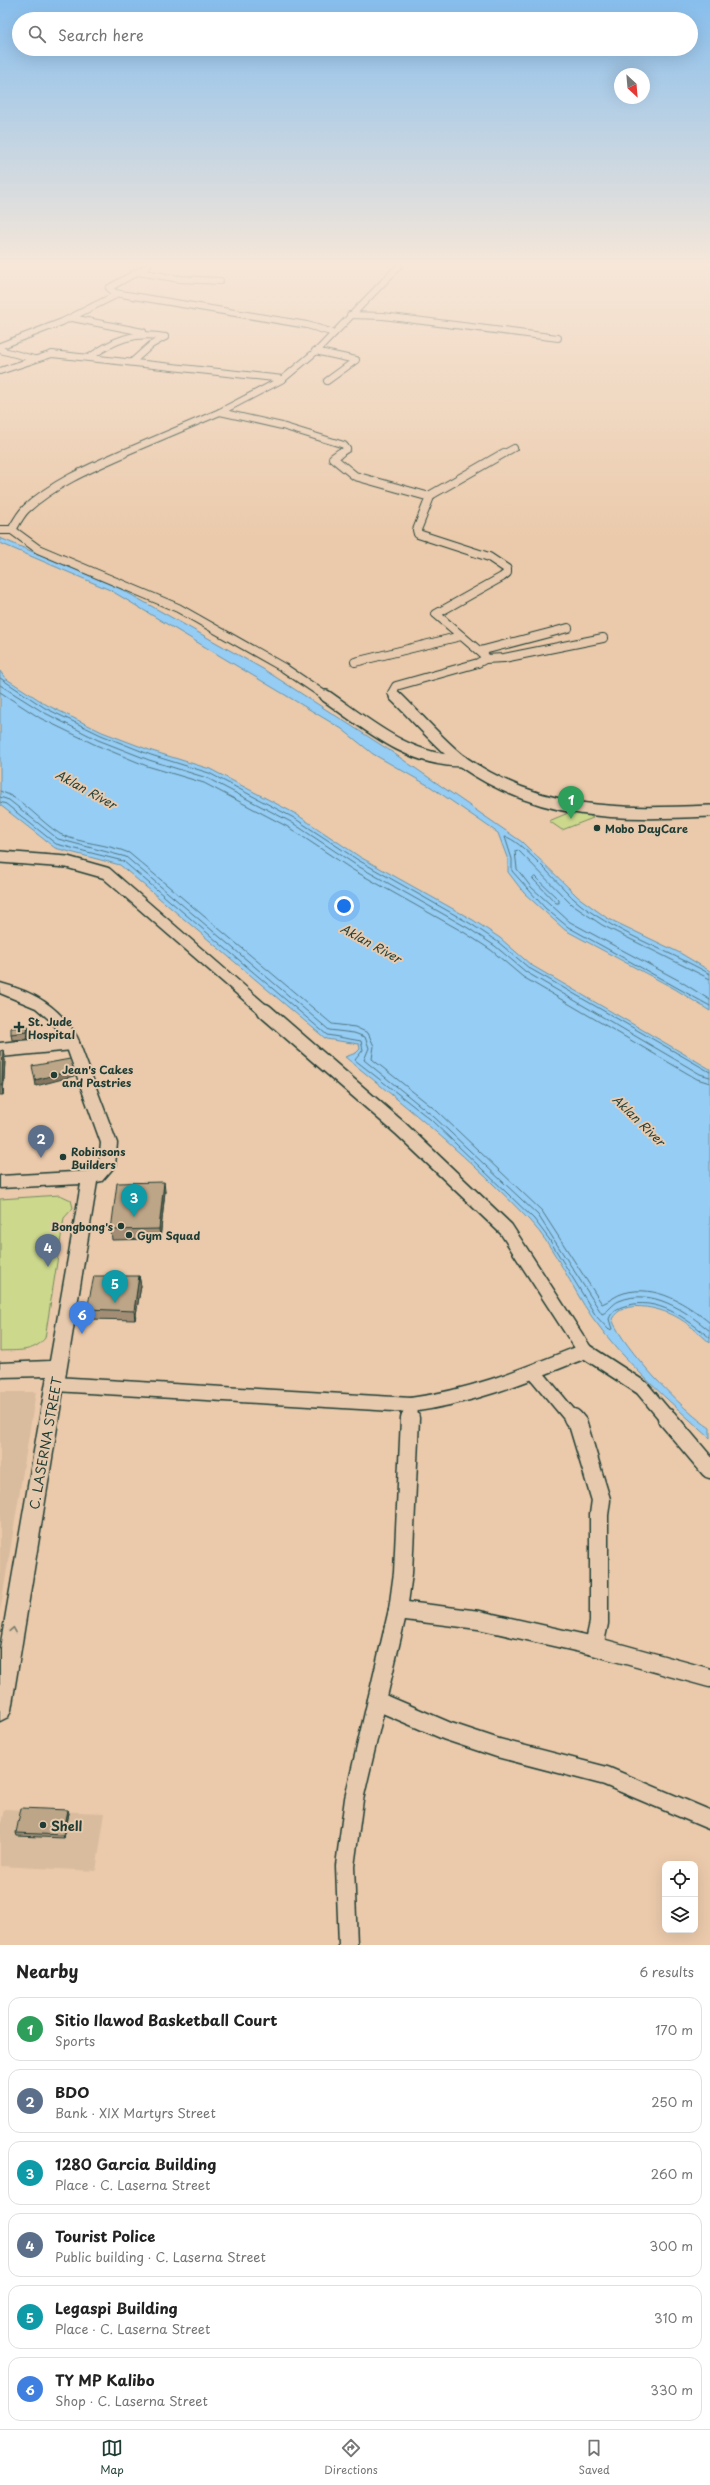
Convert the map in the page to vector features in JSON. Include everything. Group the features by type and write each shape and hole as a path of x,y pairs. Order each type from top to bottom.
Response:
{"street":[{"path":"26,357 34,359"},
{"path":"0,371 42,357"},
{"path":"90,357 283,379"},
{"path":"132,362 138,357"},
{"path":"12,530 25,510 85,470 220,412 283,379 308,357"},
{"path":"326,381 356,360 341,357"},
{"path":"220,412 282,426 344,445 347,449 333,458 351,474 429,496 514,448"},
{"path":"429,496 430,497 417,530 418,534 493,559 507,569 507,573 436,614 483,655 504,658 603,638"},
{"path":"0,530 12,530 38,549 185,612 284,668 393,744 404,750 447,761 462,762"},
{"path":"568,628 483,655 478,663 396,686 392,693 462,762 504,787 557,805 640,814 710,811"},
{"path":"355,662 461,636"},
{"path":"0,857 67,862 106,873 402,1129 506,1229 585,1351 612,1366 642,1388 710,1470"},
{"name":"C. LASERNA STREET","path":"0,988 29,998 48,1010 62,1024 72,1043 109,1143 107,1166 93,1177 4,1659 0,1710"},
{"path":"0,1050 72,1043"},
{"path":"0,1182 93,1177"},
{"path":"0,1370 56,1376 411,1405 472,1394 534,1372 585,1351"},
{"path":"534,1372 578,1424 601,1500 599,1515 599,1623 594,1646"},
{"path":"348,1945 345,1866 354,1799 398,1610 403,1572 411,1405"},
{"path":"398,1610 480,1620 594,1646 710,1678"},
{"path":"377,1701 447,1731 498,1748 606,1776 710,1820"}],"shaded area":[{"path":"0,1392 36,1392 0,1612"},
{"name":"Shell","path":"4,1809 105,1813 96,1871 0,1866 0,1829"}],"green space":[{"path":"580,808 593,818 562,830 549,821"},
{"path":"60,1195 71,1200 73,1208 64,1218 45,1338 36,1346 24,1350 0,1351 0,1199"}],"water":[{"path":"0,538 121,589 263,669 389,750 522,842 578,897 607,918 680,953 710,971 710,1011 675,989 565,930 524,893 508,872 508,860 498,833 431,787 373,754 342,729 110,590 0,543"},
{"name":"Aklan River","path":"0,671 5,678 47,705 102,732 152,751 210,769 296,814 360,857 473,920 500,938 531,965 710,1069 710,1343 680,1319 660,1310 633,1307 624,1309 617,1313 612,1319 628,1346 655,1378 698,1420 710,1428 710,1438 648,1381 605,1334 584,1305 555,1255 539,1231 530,1221 463,1156 345,1057 356,1053 360,1049 359,1044 326,1039 120,865 55,848 0,805"}],"building":[{"path":"28,1026 27,1032 11,1034 11,1028"},
{"path":"3,1050 2,1085 0,1085 0,1051"},
{"path":"70,1059 74,1070 35,1080 32,1066"},
{"path":"164,1182 159,1229 111,1230 117,1183"},
{"path":"94,1276 139,1276 134,1311 87,1309"},
{"name":"Shell","path":"21,1808 68,1810 63,1835 16,1833"}],"place":[{"name":"Sitio Ilawod Basketball Court","path":"571,819"},
{"name":"Mobo DayCare","path":"597,828"},
{"name":"St. Jude Hospital","path":"19,1027"},
{"name":"Jean's Cakes and Pastries","path":"54,1075"},
{"name":"Robinsons Builders","path":"63,1157"},
{"name":"BDO","path":"41,1158"},
{"name":"1280 Garcia Building","path":"134,1217"},
{"name":"Bongbong's","path":"121,1226"},
{"name":"Gym Squad","path":"129,1235"},
{"name":"Tourist Police","path":"48,1267"},
{"name":"Legaspi Building","path":"115,1303"},
{"name":"TY MP Kalibo","path":"82,1334"},
{"name":"Shell","path":"43,1825"}]}
